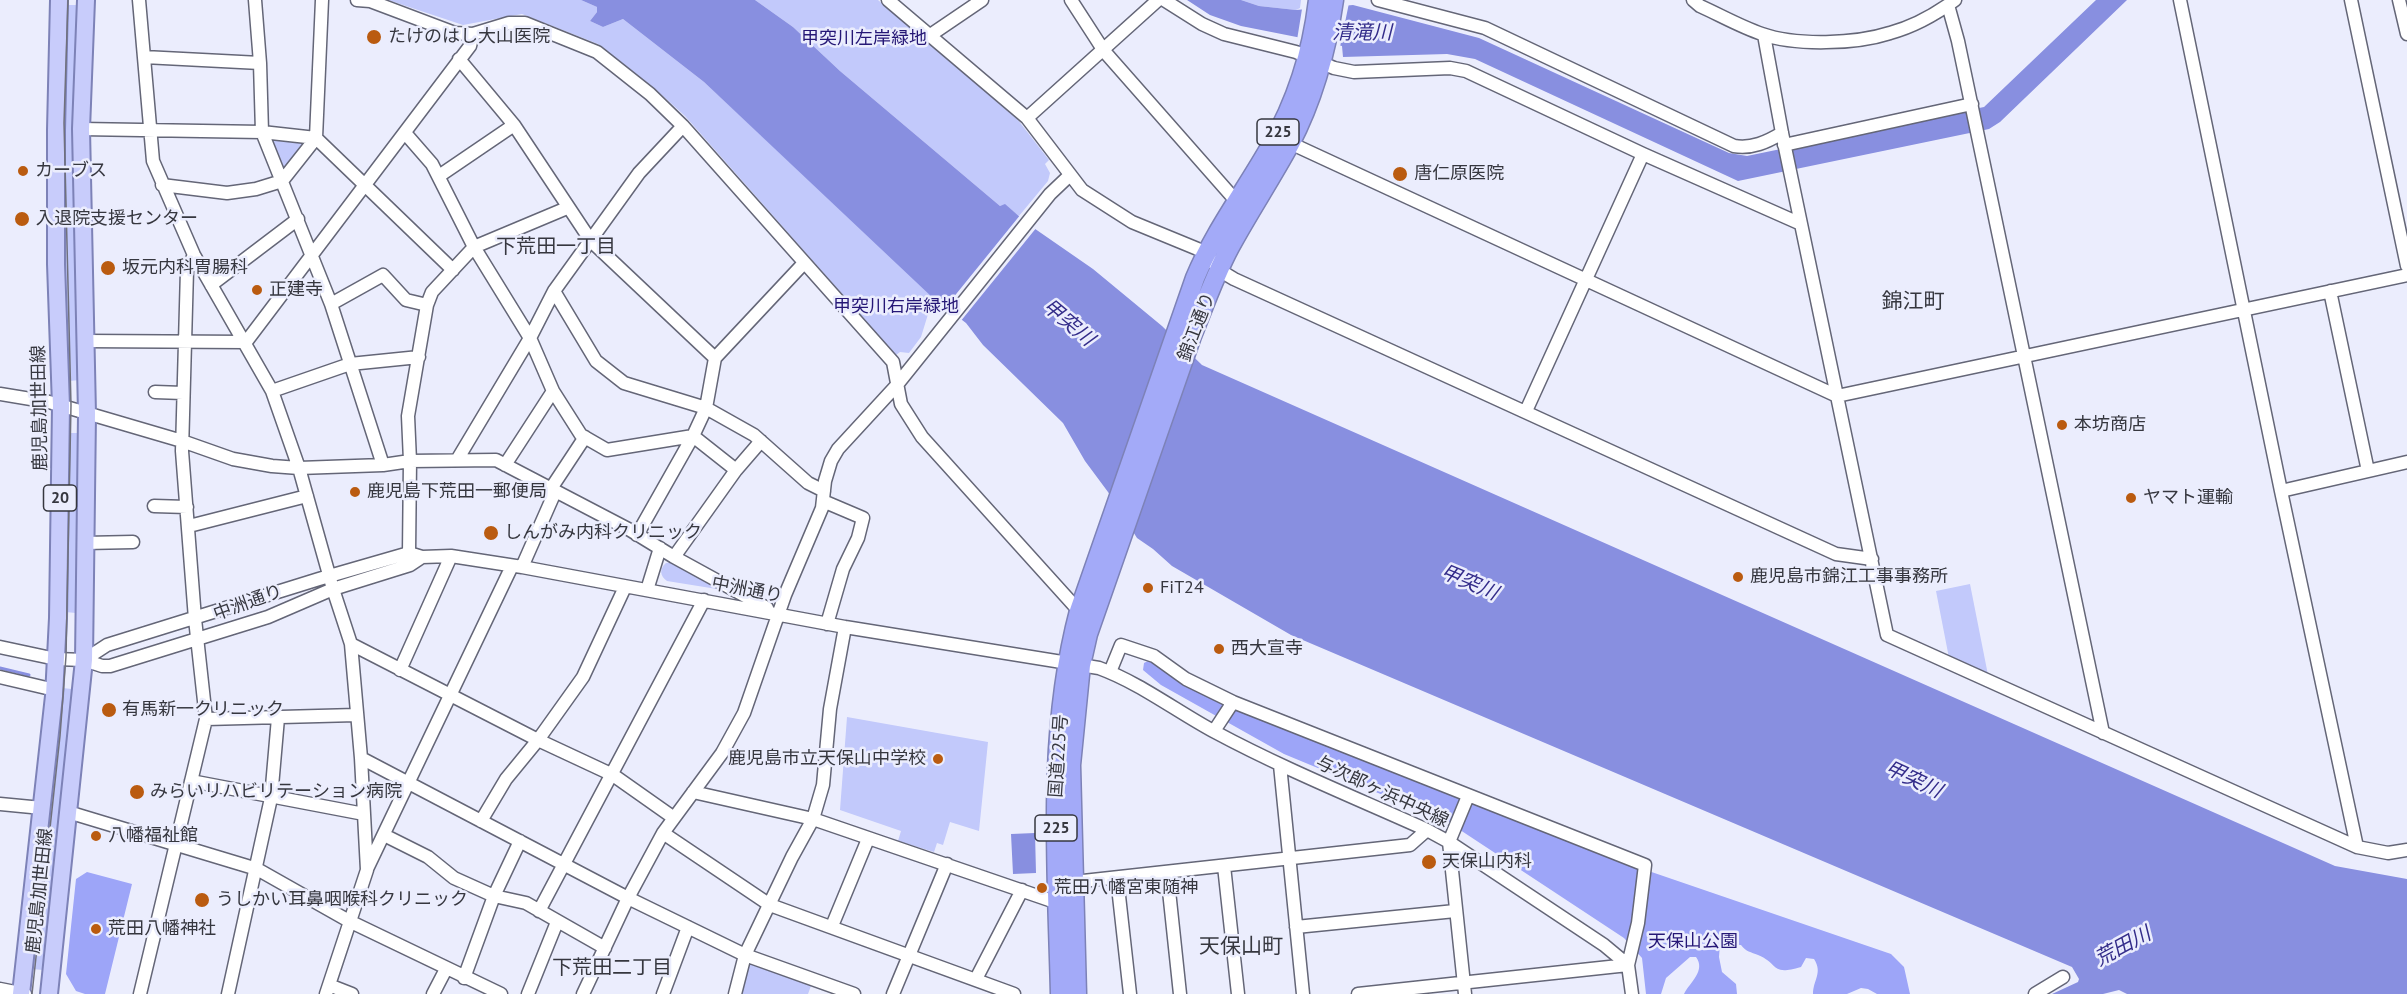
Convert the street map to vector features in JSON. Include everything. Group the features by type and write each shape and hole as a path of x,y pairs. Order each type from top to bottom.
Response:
{"highway":[{"name":"錦江通り","path":"1074,664 1079,611 1178,321 1206,252 1285,118 1316,53 1318,0"},
{"name":"錦江通り","path":"1074,664 1088,634 1192,336 1219,270 1290,143 1334,0"},
{"name":"国道225号","path":"1074,664 1071,765 1077,994"},
{"name":"国道225号","path":"1060,994 1055,787 1074,664"}],"main road":[{"name":"鹿児島加世田線","path":"23,994 55,690 61,406 56,252 59,0"},
{"name":"鹿児島加世田線","path":"49,994 84,660 87,414 81,129 86,0"}],"street":[{"path":"139,0 153,161 194,255 273,391 299,468 329,576 351,644 361,758 367,870"},
{"path":"255,0 262,132 331,304 383,465"},
{"path":"162,185 227,193 256,189 282,181 316,138 322,0"},
{"path":"357,0 370,2 455,33 473,34 509,23 525,23 597,52 650,94 683,126 893,362 900,404 922,437 1079,611"},
{"path":"888,0 1027,118 1088,195 1132,222 1206,252 1219,270 1836,554 1872,559"},
{"path":"929,36 982,0"},
{"path":"1071,0 1104,51 1237,202"},
{"path":"1027,118 1158,0"},
{"path":"1164,0 1202,24 1224,34 1316,53 1334,69 1354,72 1450,68 1466,71 1643,154 1801,224"},
{"path":"1378,0 1485,28 1734,146 1743,147 1972,104"},
{"path":"1693,0 1700,6 1764,35 1797,41 1862,39 1890,33 1952,3 2103,733"},
{"path":"2180,0 2357,847"},
{"path":"2351,0 2407,266"},
{"path":"2399,0 2407,34"},
{"path":"246,342 470,46 473,34"},
{"path":"1764,35 1783,139 1887,635 2357,847 2388,853 2407,850"},
{"path":"144,57 260,63"},
{"path":"459,59 514,125 591,241 715,358"},
{"path":"439,176 514,125"},
{"path":"457,460 530,338 554,291 639,173 683,126"},
{"path":"81,129 262,132 316,138 453,270"},
{"path":"405,133 432,164 439,176 474,247 530,338 553,391 581,435 607,450 693,436 736,471"},
{"path":"1290,143 1586,282 1837,396 2407,275"},
{"path":"1526,411 1643,154"},
{"path":"583,994 628,898 663,833 722,753 744,713 778,614 822,508 831,461 838,449 896,386 1045,200 1070,175"},
{"path":"409,553 408,416 427,305 432,292 474,247 567,208"},
{"path":"211,285 297,219"},
{"path":"140,994 206,719 195,619 182,441 187,270 194,255"},
{"path":"637,535 693,436 706,408 715,358 804,263"},
{"path":"331,304 383,274 406,300 427,305"},
{"path":"554,291 596,361 624,383 706,408 761,441 823,496 862,518 858,538 843,570 827,624"},
{"path":"2330,291 2368,471"},
{"path":"85,341 246,342"},
{"path":"273,391 350,363 419,357"},
{"path":"505,465 553,391"},
{"path":"155,392 183,393"},
{"path":"0,394 61,406 182,441 233,459 272,466 299,468 383,465 410,461 495,460 637,535 778,614"},
{"path":"352,994 327,990 367,870 408,782 553,491 585,437"},
{"path":"674,557 736,471 761,441"},
{"path":"2281,491 2407,462"},
{"path":"189,526 307,496"},
{"path":"154,506 187,507"},
{"path":"85,543 133,542"},
{"path":"647,590 660,548"},
{"name":"中洲通り","path":"84,660 107,645 409,553 422,557 451,556 517,566 844,627 1074,664"},
{"path":"400,670 451,556"},
{"name":"中洲通り","path":"0,646 56,659 84,660 110,666 268,617 333,589 410,565 422,557"},
{"path":"481,821 506,779 538,740 583,677 625,586"},
{"path":"261,598 268,617"},
{"path":"539,911 704,600"},
{"path":"735,994 745,955 813,819 823,785 830,709 844,627"},
{"path":"351,644 538,740 612,775 674,818"},
{"path":"1110,672 1122,645 1154,656 1186,679 1233,702 1645,865 1638,923 1628,965 1632,994"},
{"name":"与次郎ヶ浜中央線","path":"1074,664 1110,672 1214,731 1280,765 1449,842 1604,945 1628,965"},
{"path":"0,677 55,690"},
{"path":"1214,731 1233,702"},
{"path":"206,719 356,715"},
{"path":"228,994 271,798 278,718"},
{"path":"361,758 628,898 745,955 854,994"},
{"path":"1280,765 1303,994"},
{"path":"191,781 364,814"},
{"path":"693,792 813,819 1058,903"},
{"path":"1464,988 1449,842 1468,796"},
{"path":"0,804 42,808"},
{"path":"68,812 256,869 349,921 501,994"},
{"path":"1074,882 1410,845 1426,830"},
{"path":"663,833 770,905 1014,994"},
{"path":"384,835 428,857 454,878 494,896 526,903 605,948"},
{"path":"832,926 868,839"},
{"path":"464,978 494,896 520,841"},
{"path":"893,994 947,864"},
{"path":"1224,866 1238,994"},
{"path":"1167,872 1180,994"},
{"path":"1117,878 1130,994"},
{"path":"976,979 1022,890"},
{"path":"1296,927 1455,911"},
{"path":"528,994 557,922"},
{"path":"663,994 688,927"},
{"path":"1358,994 1464,988 1628,965"},
{"path":"433,994 446,969"},
{"path":"2042,993 2063,977"},
{"path":"0,989 23,994"}],"green space":[{"name":"甲突川右岸緑地","path":"388,0 581,0 597,7 597,12 590,21 603,27 623,19 704,82 932,295 921,337 909,353 900,352 896,355 685,116 653,87 598,44 522,14 463,25"},
{"name":"甲突川左岸緑地","path":"755,0 878,0 1018,120 1049,160 1045,164 1050,173 1048,181 1019,216 1005,205 1000,206 840,71 793,27"},
{"path":"1241,0 1301,0 1300,8 1296,10 1259,6"},
{"path":"67,5 77,5 75,113 80,380 69,381 63,182"},
{"path":"271,137 305,142 287,171 282,171"},
{"path":"69,433 80,433 76,613 65,612"},
{"path":"673,562 723,590 667,581 661,570 666,563"},
{"path":"1970,584 1988,675 1949,658 1936,591"},
{"name":"天保山公園","path":"1152,659 1183,683 1634,866 1891,954 1904,967 1910,994 1877,994 1861,988 1847,994 1813,994 1818,973 1814,959 1806,958 1801,967 1780,970 1765,958 1741,945 1725,943 1720,944 1719,957 1722,972 1736,984 1737,994 1684,994 1699,967 1696,957 1690,957 1666,978 1661,994 1646,994 1642,958 1624,938 1448,822 1284,754 1161,685 1143,670 1144,663"},
{"path":"62,688 72,689 43,970 32,969"},
{"path":"847,717 988,742 979,831 950,822 943,845 937,843 934,852 898,841 901,831 840,810"},
{"name":"荒田八幡神社","path":"87,872 132,884 105,994 85,994 76,991 66,974 76,879"},
{"path":"751,960 812,983 808,994 738,994 747,962"}],"water":[{"name":"甲突川","path":"581,0 755,0 793,27 840,71 1000,206 1005,204 1028,224 1093,269 1162,326 1202,365 2335,866 2407,879 2407,994 2127,994 2119,990 2103,994 2052,994 2078,982 2079,979 2072,967 1291,635 1172,566 1137,538 1085,461 1063,423 983,345 966,323 933,298 704,82 623,19 603,27 590,21 597,12 597,7"},
{"name":"清滝川","path":"1187,0 1241,0 1259,6 1296,10 1353,5 1479,38 1729,153 1747,156 1984,107 2096,0 2127,0 2000,122 1989,129 1738,181 1475,59 1447,54 1343,57 1342,46 1241,26 1210,15"},
{"path":"1035,833 1036,873 1013,874 1011,834"}],"pier":[{"path":"1349,3 1340,47 1297,40 1302,9 1300,7"},
{"path":"1021,214 1037,227 960,322 944,309"}],"waterway":[{"name":"荒田川","path":"0,668 29,675"}],"tram line":[{"path":"32,994 60,736 66,656 71,405 64,123 68,0"}],"place":[{"name":"たけのはし大山医院","path":"374,37"},
{"name":"カーブス","path":"23,171"},
{"name":"唐仁原医院","path":"1400,174"},
{"name":"入退院支援センター","path":"22,219"},
{"name":"坂元内科胃腸科","path":"108,268"},
{"name":"正建寺","path":"257,290"},
{"name":"本坊商店","path":"2062,425"},
{"name":"鹿児島下荒田一郵便局","path":"355,492"},
{"name":"ヤマト運輸","path":"2131,498"},
{"name":"しんがみ内科クリニック","path":"491,533"},
{"name":"鹿児島市錦江工事事務所","path":"1738,577"},
{"name":"FiT24","path":"1148,588"},
{"name":"西大宣寺","path":"1219,649"},
{"name":"有馬新一クリニック","path":"109,710"},
{"name":"鹿児島市立天保山中学校","path":"938,759"},
{"name":"みらいリハビリテーション病院","path":"137,792"},
{"name":"八幡福祉館","path":"96,836"},
{"name":"天保山内科","path":"1429,862"},
{"name":"荒田八幡宮東随神","path":"1042,888"},
{"name":"うしかい耳鼻咽喉科クリニック","path":"202,900"},
{"name":"荒田八幡神社","path":"96,929"}],"district":[{"name":"下荒田一丁目","path":"556,247"},
{"name":"錦江町","path":"1913,302"},
{"name":"天保山町","path":"1241,947"},
{"name":"下荒田二丁目","path":"612,968"}]}
